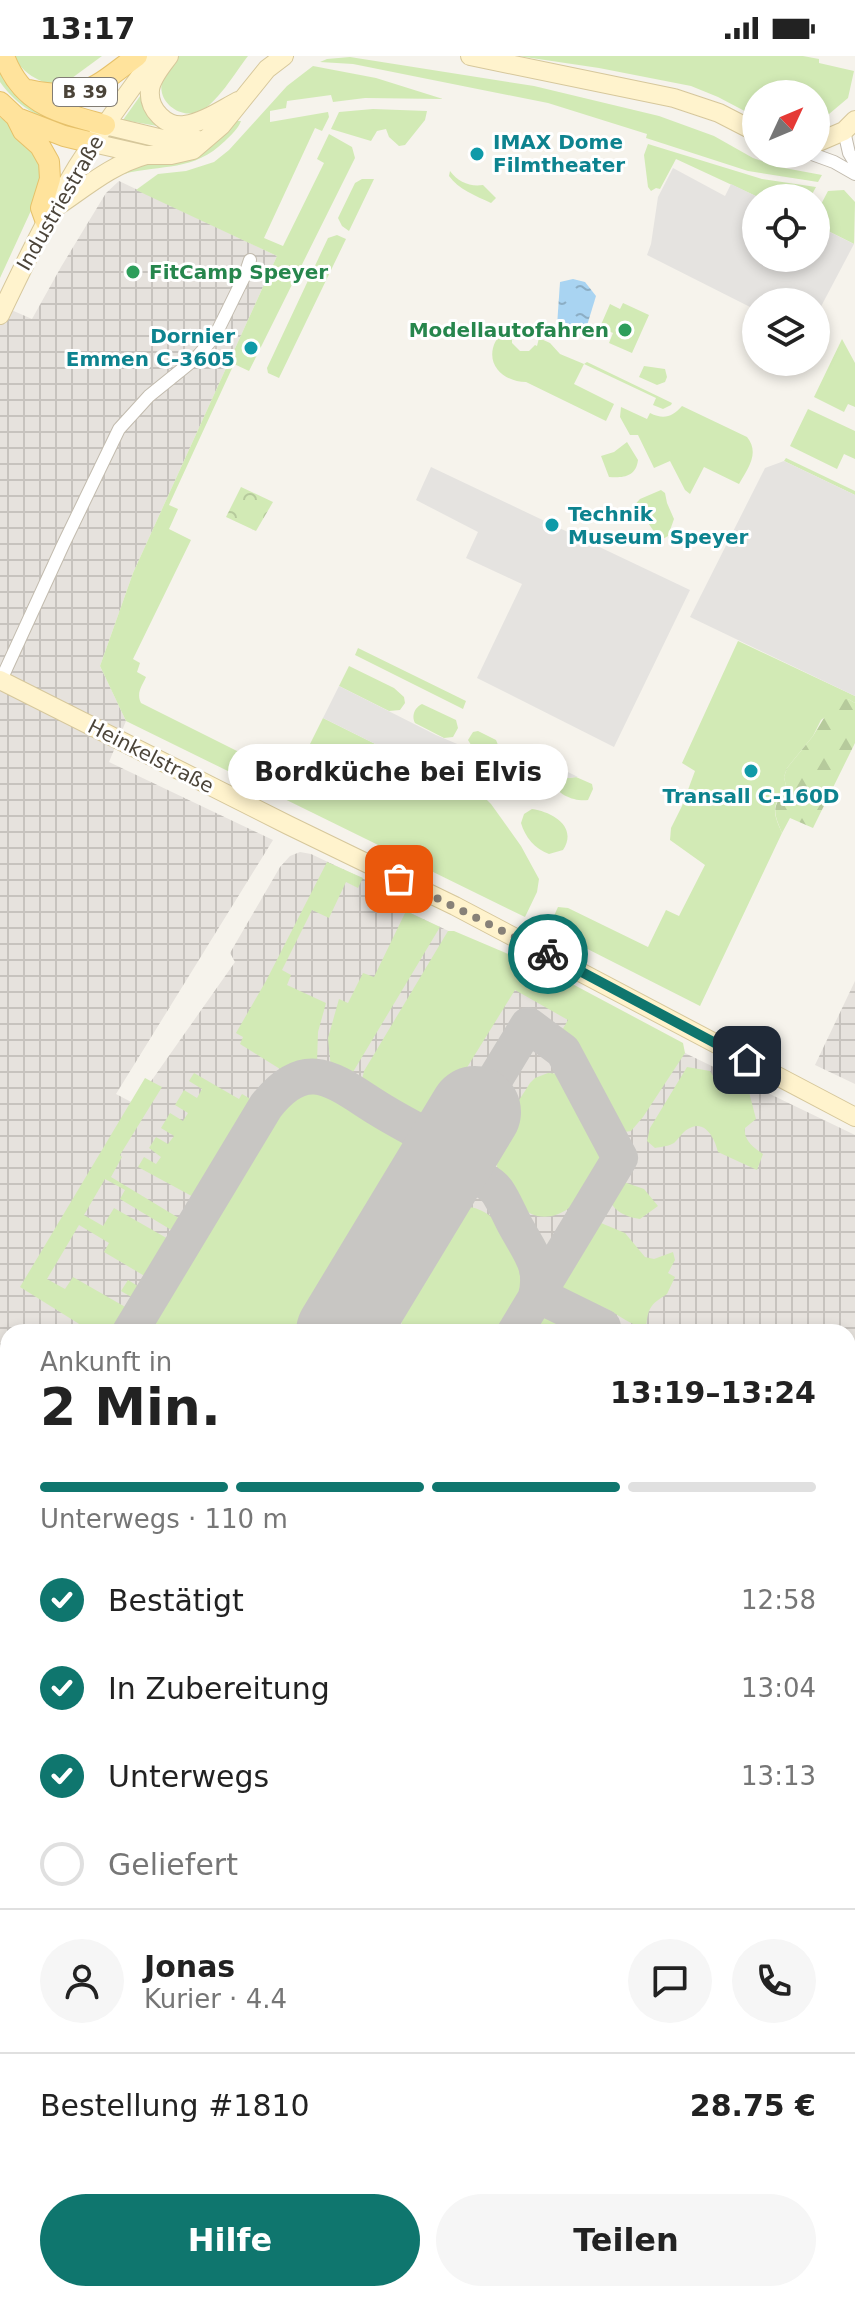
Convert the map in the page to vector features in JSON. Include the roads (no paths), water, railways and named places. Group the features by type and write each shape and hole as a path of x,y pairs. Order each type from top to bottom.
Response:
{"main road":[{"name":"B 39","path":"4,56 9,71 22,89 40,103 99,134"},
{"name":"B 39","path":"22,89 56,95 87,91 102,84 137,56"},
{"path":"0,102 16,117 23,131 40,146 49,162 50,179 41,208 49,216"},
{"path":"16,117 64,136 99,134"}],"street":[{"name":"Industriestraße","path":"0,315 49,216 99,134 155,56"},
{"path":"169,56 151,84 150,95 158,114 171,125 198,122 244,98"},
{"path":"49,216 108,170 129,160 146,155 187,152 200,145 227,119 267,69 284,56"},
{"path":"470,56 674,98 719,113 742,125"},
{"path":"830,135 849,125 849,153 855,163"},
{"path":"99,134 190,142 209,137"},
{"path":"99,134 146,155"},
{"path":"830,161 855,174"},
{"name":"Heinkelstraße","path":"250,260 215,336 196,358 149,396 119,429 1,680 455,906 855,1117"}],"water":[{"path":"573,279 585,282 596,296 585,332 574,338 561,336 557,326 560,282"}],"place":[{"name":"IMAX Dome Filmtheater","path":"477,154"},
{"name":"FitCamp Speyer","path":"133,272"},
{"name":"Modellautofahren","path":"625,330"},
{"name":"Dornier Emmen C-3605","path":"251,348"},
{"name":"Technik Museum Speyer","path":"552,525"},
{"name":"Transall C-160D","path":"751,771"},
{"name":"Bordküche bei Elvis","path":"399,879"}]}
